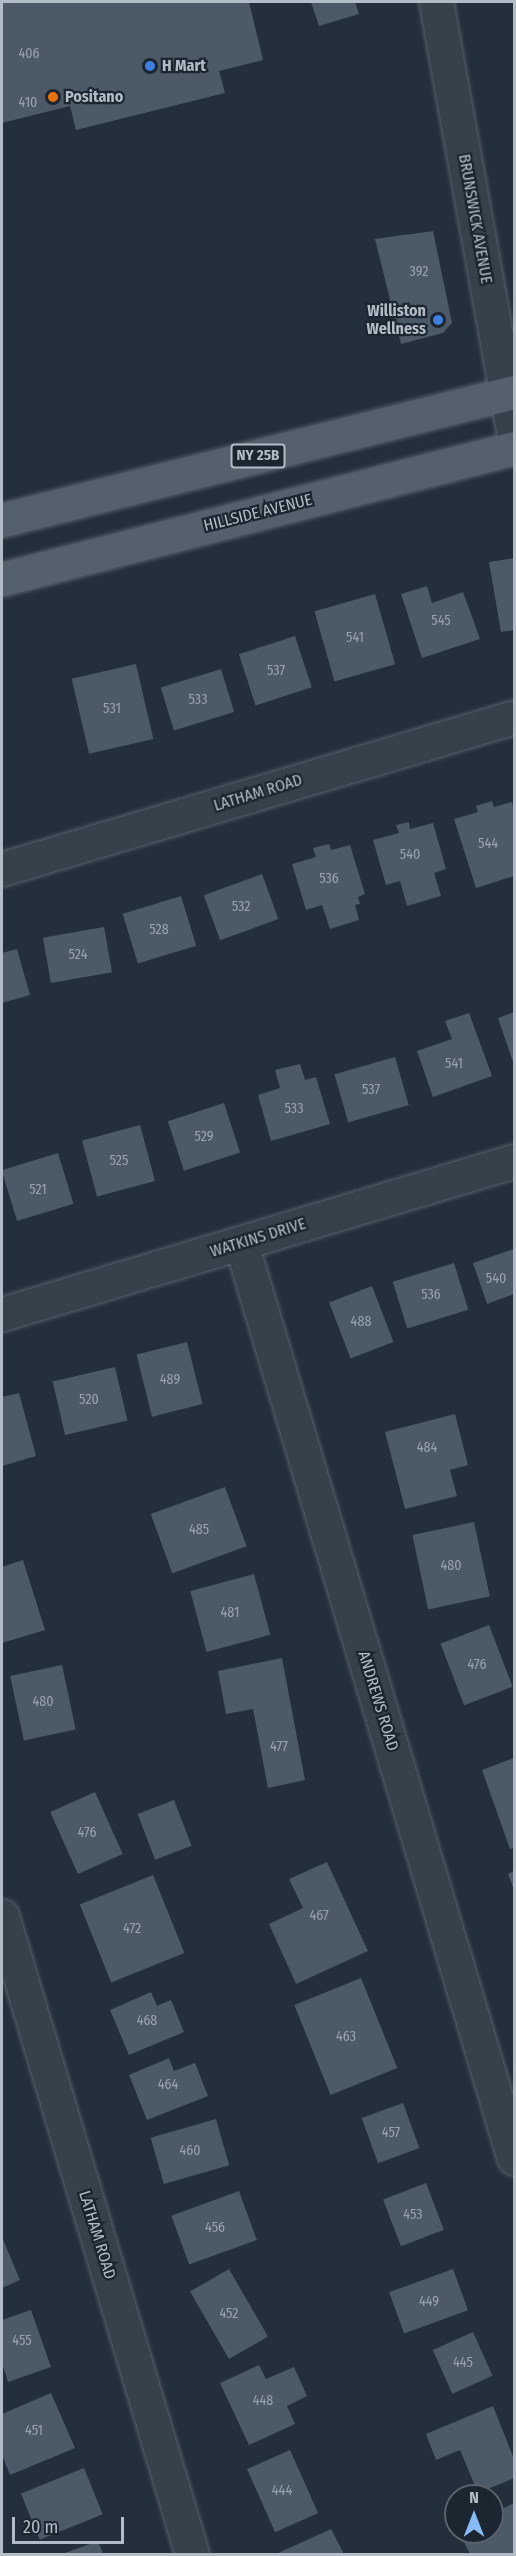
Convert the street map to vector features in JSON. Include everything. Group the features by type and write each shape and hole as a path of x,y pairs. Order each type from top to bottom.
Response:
{"main road":[{"name":"NY 25B","path":"2,520 511,393"},
{"name":"HILLSIDE AVENUE","path":"2,579 514,448"}],"street":[{"name":"BRUNSWICK AVENUE","path":"436,2 511,393 514,436"},
{"name":"LATHAM ROAD","path":"2,869 514,717"},
{"name":"WATKINS DRIVE","path":"2,1314 514,1161"},
{"name":"ANDREWS ROAD","path":"241,1243 514,2158"},
{"name":"LATHAM ROAD","path":"2,1916 192,2554"}],"building":[{"name":"H Mart","path":"2,2 249,2 263,60 219,71 225,93 76,130 70,106 2,123"},
{"path":"311,2 355,2 359,14 319,26"},
{"path":"433,231 452,323 443,333 401,344 375,239"},
{"path":"514,558 514,630 501,632 489,562"},
{"path":"427,586 432,603 463,592 480,639 422,658 401,594"},
{"path":"375,594 395,664 335,682 314,611"},
{"path":"295,636 312,687 256,706 239,654"},
{"path":"136,664 153,739 89,754 72,679"},
{"path":"221,669 234,712 174,730 161,687"},
{"path":"492,801 494,807 512,802 514,876 476,888 454,819 478,812 476,806"},
{"path":"409,822 410,829 433,823 446,869 434,873 441,896 407,906 400,881 386,885 373,840 399,833 396,825"},
{"path":"329,844 331,850 350,845 365,894 358,897 360,904 355,905 359,920 330,929 322,905 306,910 292,864 316,857 313,848"},
{"path":"262,874 278,919 220,940 204,895"},
{"path":"181,896 196,946 138,964 123,914"},
{"path":"104,927 112,972 51,983 43,938"},
{"path":"17,949 30,995 2,1003 2,953"},
{"path":"514,1012 514,1065 498,1018"},
{"path":"469,1013 492,1076 433,1097 417,1051 452,1039 445,1021"},
{"path":"395,1057 409,1105 348,1122 334,1074"},
{"path":"300,1064 305,1080 316,1077 330,1124 271,1141 258,1095 280,1088 275,1070"},
{"path":"224,1103 240,1152 184,1171 168,1121"},
{"path":"140,1125 155,1181 97,1197 82,1141"},
{"path":"58,1153 73,1204 17,1221 2,1170"},
{"path":"514,1249 514,1294 487,1304 473,1263"},
{"path":"454,1263 468,1310 407,1329 393,1282"},
{"path":"372,1286 394,1342 351,1358 329,1302"},
{"path":"187,1342 202,1404 152,1417 137,1355"},
{"path":"115,1367 127,1421 65,1435 53,1381"},
{"path":"19,1393 36,1456 2,1466 2,1397"},
{"path":"455,1414 468,1465 450,1470 457,1496 405,1509 385,1432"},
{"path":"225,1487 247,1546 172,1573 151,1514"},
{"path":"474,1522 490,1596 428,1609 412,1535"},
{"path":"23,1560 45,1630 2,1643 2,1567"},
{"path":"254,1574 270,1635 207,1652 190,1591"},
{"path":"489,1625 513,1687 464,1705 440,1644"},
{"path":"282,1658 305,1780 268,1788 253,1709 226,1714 218,1671"},
{"path":"62,1665 76,1730 24,1741 10,1676"},
{"path":"514,1758 514,1848 510,1849 482,1770"},
{"path":"95,1792 123,1854 78,1874 50,1812"},
{"path":"174,1800 192,1846 155,1860 138,1814"},
{"path":"327,1862 368,1951 296,1984 269,1924 303,1908 289,1879"},
{"path":"514,1871 514,1890 508,1874"},
{"path":"153,1875 184,1953 111,1982 80,1905"},
{"path":"361,1978 397,2068 331,2095 294,2005"},
{"path":"151,1992 157,2006 171,2000 184,2032 129,2055 110,2010"},
{"path":"169,2058 174,2071 195,2063 208,2096 147,2120 129,2075"},
{"path":"403,2103 419,2148 378,2163 362,2118"},
{"path":"216,2119 229,2165 164,2184 151,2138"},
{"path":"426,2183 444,2230 401,2246 383,2199"},
{"path":"239,2191 257,2240 189,2264 171,2216"},
{"path":"2,2237 20,2280 2,2288"},
{"path":"229,2269 268,2337 229,2359 190,2292"},
{"path":"453,2269 468,2310 404,2334 389,2292"},
{"path":"31,2310 51,2367 8,2382 2,2363 2,2320"},
{"path":"473,2332 493,2376 452,2394 433,2350"},
{"path":"259,2365 266,2379 294,2367 307,2396 287,2406 295,2424 249,2445 220,2383"},
{"path":"51,2393 75,2448 10,2475 2,2455 2,2414"},
{"path":"493,2406 514,2459 514,2478 500,2484 474,2484 460,2450 436,2460 426,2434"},
{"path":"290,2450 318,2513 275,2532 247,2469"},
{"path":"84,2468 103,2514 40,2540 21,2493"},
{"path":"514,2503 514,2554 470,2554 465,2544 504,2544 504,2508"},
{"path":"331,2529 344,2554 276,2554"},
{"path":"98,2541 103,2554 62,2554"}],"place":[{"name":"H Mart","path":"150,66"},
{"name":"Positano","path":"53,97"},
{"name":"Williston Wellness","path":"438,320"}]}
